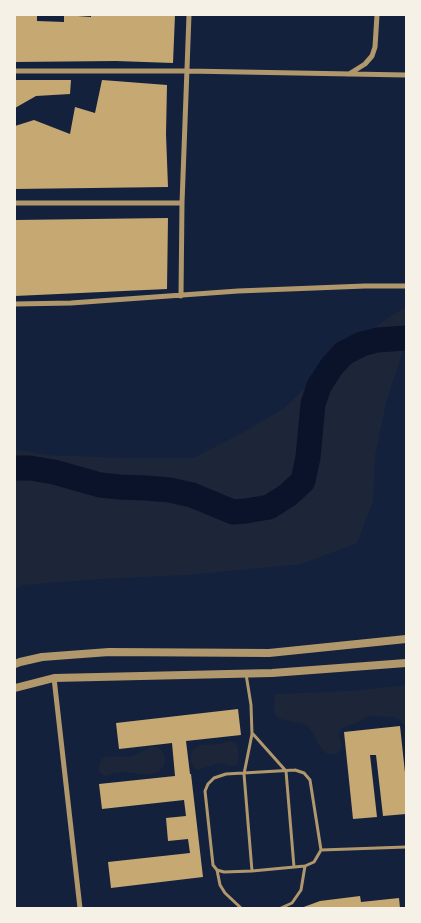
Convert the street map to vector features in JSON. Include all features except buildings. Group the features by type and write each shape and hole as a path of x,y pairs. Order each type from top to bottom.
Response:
{"street":[{"path":"181,296 182,203 189,15"},
{"path":"348,74 365,64 372,56 375,47 377,15"},
{"path":"15,72 406,75"},
{"path":"15,203 182,203"},
{"path":"15,304 71,303 238,291 406,286"},
{"path":"15,664 42,656 109,652 269,653 406,639"},
{"path":"15,688 54,678 272,673 406,663"},
{"path":"54,678 80,908"}],"lane":[{"path":"246,674 251,705 252,734 244,774 252,871"},
{"path":"252,734 286,771 294,867"},
{"path":"295,770 304,773 310,780 321,850 314,862 305,866 252,871 224,872 217,870 213,866 205,791 208,784 214,778 226,774 286,771 295,770"},
{"path":"321,850 406,846"},
{"path":"281,908 292,903 301,890 305,866"},
{"path":"217,870 220,885 225,893 241,908"}],"shaded area":[{"path":"403,308 406,308 406,349 404,348 387,399 375,456 373,501 357,543 301,564 187,575 22,585 15,589 15,449 45,455 193,458 244,432 283,409 356,340"},
{"path":"406,685 406,727 400,720 394,717 368,716 340,731 341,748 338,753 332,755 322,749 313,732 304,724 280,719 275,715 275,694 350,691"},
{"path":"229,741 235,743 238,747 238,765 232,766 219,763 198,770 194,767 191,761 193,749 201,745 221,744"},
{"path":"150,747 156,747 164,755 165,762 159,772 148,775 124,772 112,773 107,776 102,775 99,771 102,759 107,756 133,756"}],"waterway":[{"path":"15,468 30,468 54,472 100,485 170,490 192,495 233,512 269,507 288,495 303,481 308,457 313,404 319,386 332,366 344,353 362,344 377,340 406,338"}]}
